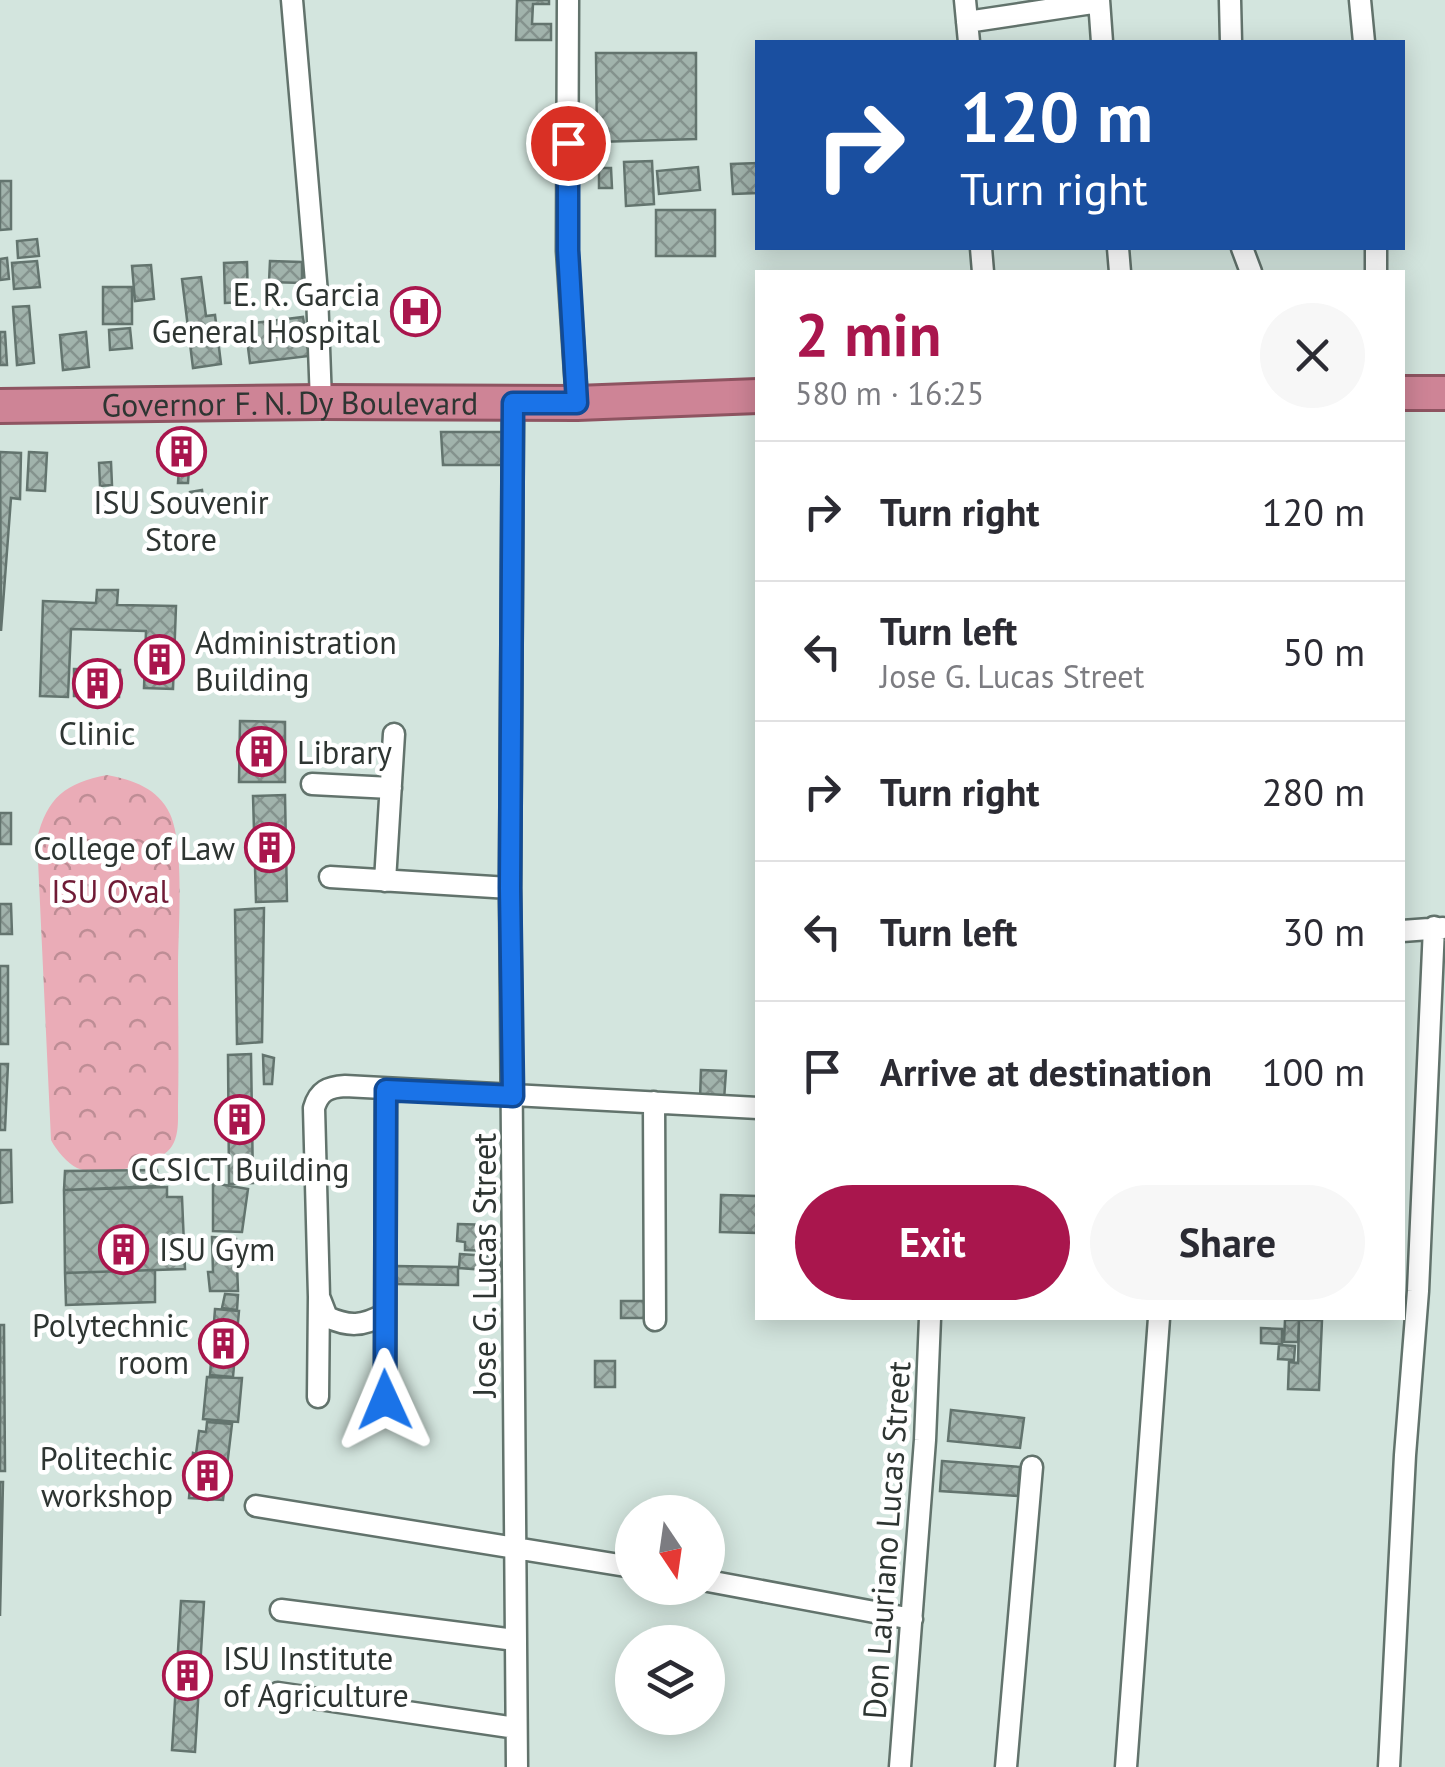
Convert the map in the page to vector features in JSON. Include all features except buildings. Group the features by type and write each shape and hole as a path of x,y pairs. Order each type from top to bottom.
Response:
{"highway":[{"path":"1405,393 1445,393"},
{"name":"Governor F. N. Dy Boulevard","path":"0,406 577,403 755,396"}],"street":[{"path":"292,0 316,276 321,402"},
{"path":"568,0 568,250 577,403"},
{"path":"966,0 968,32 1099,1 1102,40"},
{"path":"1230,0 1232,40"},
{"path":"1360,0 1364,40"},
{"name":"Jose G. Lucas Street","path":"513,403 510,888 517,1767"},
{"path":"385,882 394,734"},
{"path":"312,784 391,788"},
{"path":"330,877 510,888"},
{"path":"1389,1767 1439,927 1405,932"},
{"path":"318,1397 314,1108 317,1099 330,1087 755,1108"},
{"path":"385,1400 386,1090"},
{"path":"654,1102 655,1320"},
{"path":"319,1297 327,1318 338,1322 364,1325 384,1315"},
{"name":"Don Lauriano Lucas Street","path":"900,1767 925,1440 930,1320"},
{"path":"1126,1767 1159,1320"},
{"path":"1006,1767 1032,1466"},
{"path":"256,1506 615,1564"},
{"path":"725,1584 912,1619"},
{"path":"280,1610 515,1640"},
{"path":"278,1693 516,1728"}],"green space":[{"name":"ISU Oval","path":"107,775 152,792 165,805 175,829 180,889 178,1122 174,1142 165,1153 142,1164 99,1172 74,1166 51,1140 37,839 46,812 60,794 80,782"}],"place":[{"name":"E. R. Garcia General Hospital","path":"415,312"},
{"name":"ISU Souvenir Store","path":"181,452"},
{"name":"Administration Building","path":"160,660"},
{"name":"Clinic","path":"97,683"},
{"name":"Library","path":"262,752"},
{"name":"College of Law","path":"270,848"},
{"name":"CCSICT Building","path":"240,1119"},
{"name":"ISU Gym","path":"124,1249"},
{"name":"Polytechnic room","path":"224,1343"},
{"name":"Politechic workshop","path":"208,1476"},
{"name":"ISU Institute of Agriculture","path":"188,1676"}],"route":[{"path":"385,1400 386,1090 513,1096 513,403 577,403 568,250 568,143"}]}
